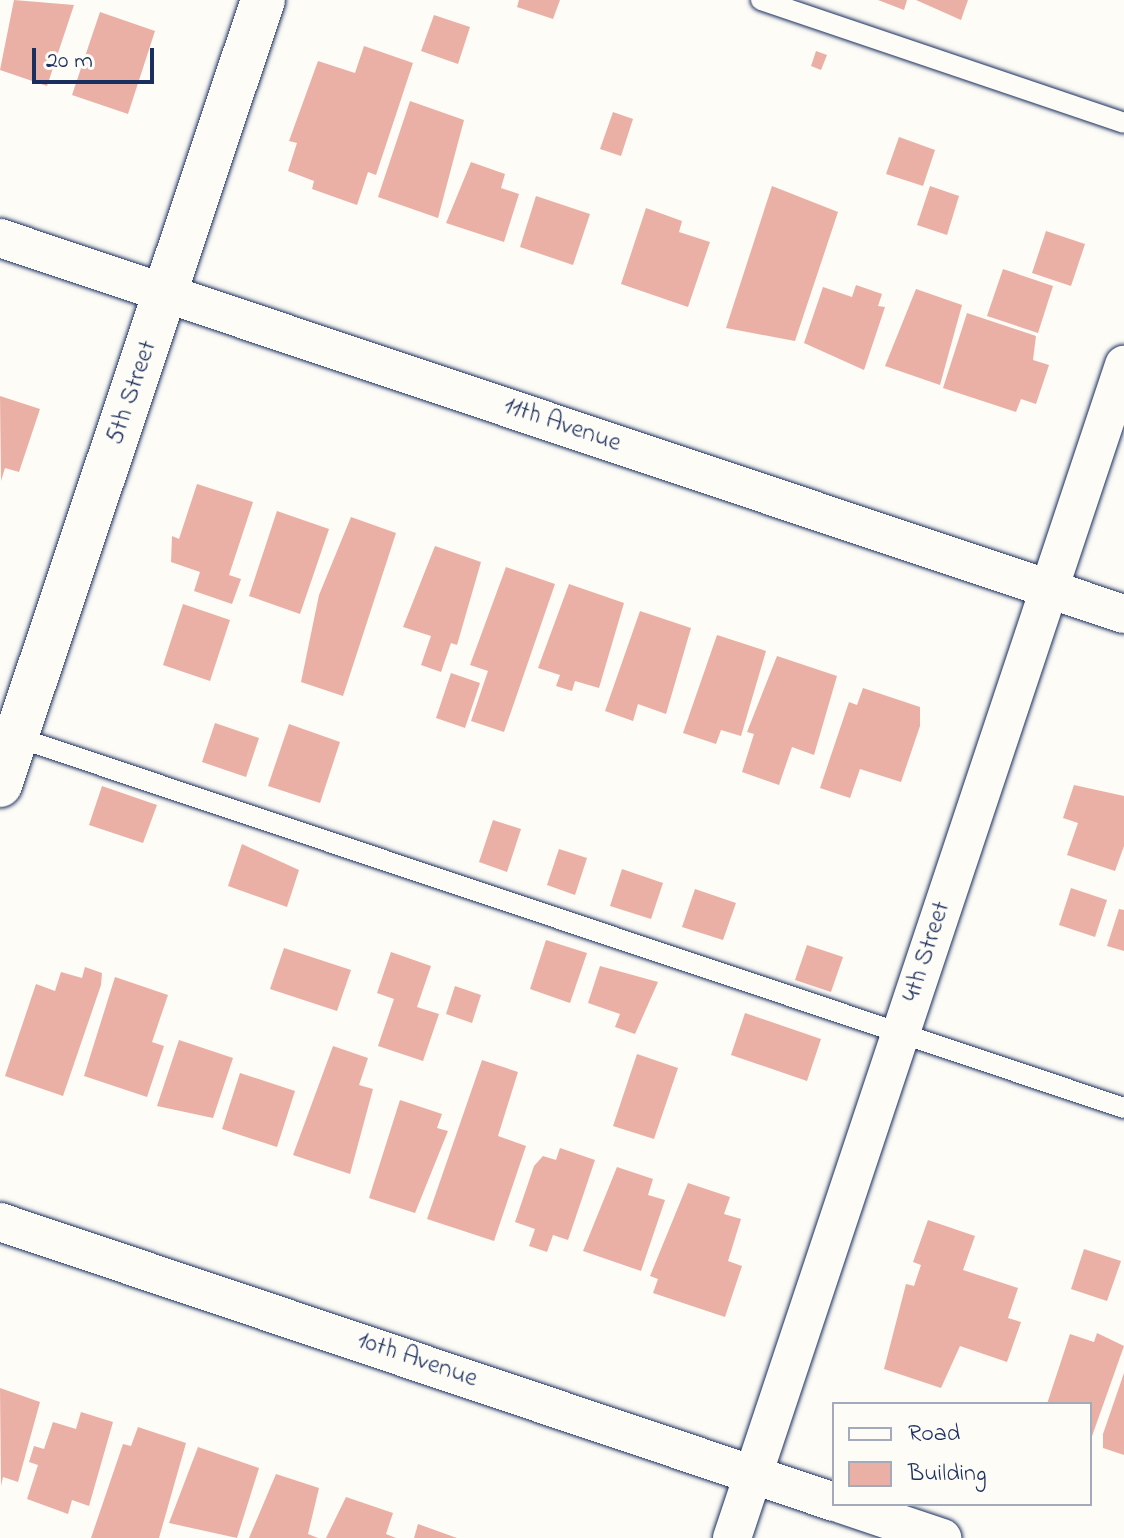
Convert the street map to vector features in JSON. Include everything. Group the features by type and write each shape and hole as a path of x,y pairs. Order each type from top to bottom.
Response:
{"main road":[{"name":"5th Street","path":"0,785 8,734 167,293 263,0"}],"street":[{"name":"11th Avenue","path":"0,238 1124,614"},
{"name":"4th Street","path":"732,1538 1124,365"},
{"name":"10th Avenue","path":"0,1222 832,1501"},
{"path":"847,1506 942,1538"}],"lane":[{"path":"761,0 1124,123"},
{"path":"8,734 1124,1108"}],"building":[{"path":"14,0 74,5 47,86 0,70"},
{"path":"519,0 560,0 553,19 517,7"},
{"path":"878,0 907,0 904,10"},
{"path":"916,0 968,0 961,20"},
{"path":"100,12 155,31 128,114 72,95"},
{"path":"434,15 470,27 458,64 421,51"},
{"path":"364,46 413,63 376,175 368,172 357,205 312,189 314,181 288,171 297,143 289,141 318,61 355,73"},
{"path":"816,51 827,55 821,70 811,66"},
{"path":"410,101 464,120 438,218 378,197"},
{"path":"613,112 633,119 621,156 600,149"},
{"path":"899,137 935,150 923,186 886,174"},
{"path":"471,162 505,174 501,188 519,194 504,242 446,223"},
{"path":"772,186 838,212 795,341 726,328"},
{"path":"930,186 959,196 947,235 917,225"},
{"path":"536,196 590,214 573,265 520,247"},
{"path":"646,208 682,221 679,232 710,242 688,307 621,284"},
{"path":"1046,231 1085,244 1071,286 1032,273"},
{"path":"1003,269 1053,286 1038,333 987,316"},
{"path":"856,285 882,294 878,306 885,307 864,370 804,343 823,287 852,297"},
{"path":"916,289 962,305 940,385 885,366"},
{"path":"967,313 1036,336 1033,360 1049,365 1036,404 1021,399 1016,412 943,388"},
{"path":"0,396 40,409 19,472 5,468 1,481"},
{"path":"197,484 253,502 229,575 241,579 232,604 194,591 200,572 171,562 172,536 179,539"},
{"path":"277,511 329,529 300,614 249,596"},
{"path":"351,517 396,533 343,696 301,682 319,595"},
{"path":"435,546 481,562 457,645 451,643 441,672 421,665 431,636 403,627"},
{"path":"506,567 555,584 504,732 471,721 488,671 470,665"},
{"path":"569,584 624,603 599,688 575,681 572,691 556,686 560,675 538,668"},
{"path":"183,604 230,620 210,681 163,665"},
{"path":"640,611 691,628 666,714 638,704 633,721 605,711"},
{"path":"717,635 766,651 741,736 721,730 716,744 683,733"},
{"path":"777,656 837,676 814,755 792,747 779,785 742,772 754,734 747,732"},
{"path":"451,673 480,683 465,728 436,718"},
{"path":"863,688 920,707 920,726 901,782 860,769 850,798 820,788 849,702 857,705"},
{"path":"215,723 259,738 246,777 202,762"},
{"path":"289,724 340,742 320,803 268,786"},
{"path":"1074,785 1124,796 1124,846 1115,871 1067,855 1078,823 1063,818"},
{"path":"102,786 157,805 143,843 89,825"},
{"path":"493,820 521,829 507,872 479,862"},
{"path":"242,844 299,870 287,907 228,886"},
{"path":"559,849 587,858 575,895 547,885"},
{"path":"622,869 663,883 651,919 610,906"},
{"path":"1071,888 1107,900 1095,937 1059,925"},
{"path":"695,889 736,903 723,940 682,927"},
{"path":"1119,909 1124,910 1124,951 1107,946"},
{"path":"546,940 587,953 570,1003 530,989"},
{"path":"807,945 843,957 831,992 795,980"},
{"path":"284,948 351,970 337,1011 270,989"},
{"path":"391,952 431,966 417,1007 439,1014 423,1061 378,1046 394,999 377,993"},
{"path":"600,966 658,982 635,1034 615,1027 620,1014 588,1003"},
{"path":"85,967 102,973 101,985 63,1096 5,1076 36,984 55,991 61,972 82,978"},
{"path":"115,977 168,995 152,1042 164,1046 147,1097 84,1076"},
{"path":"455,986 481,995 472,1023 446,1014"},
{"path":"745,1013 821,1039 807,1081 731,1055"},
{"path":"179,1040 233,1058 213,1118 157,1106"},
{"path":"333,1046 368,1058 359,1085 373,1089 350,1174 293,1155"},
{"path":"637,1054 678,1068 654,1139 613,1126"},
{"path":"482,1060 518,1072 498,1136 526,1146 494,1241 427,1219"},
{"path":"240,1073 295,1091 277,1147 222,1129"},
{"path":"400,1100 442,1114 437,1128 448,1131 415,1213 369,1198"},
{"path":"560,1148 595,1160 568,1240 553,1235 547,1252 529,1246 535,1229 515,1222 534,1166 543,1156 556,1160"},
{"path":"617,1167 653,1179 648,1195 665,1200 641,1271 583,1251"},
{"path":"688,1183 730,1197 724,1214 741,1219 728,1261 742,1266 725,1317 653,1293 658,1279 650,1276"},
{"path":"928,1220 975,1236 963,1270 1018,1288 1008,1318 1021,1322 1007,1362 960,1346 941,1388 884,1369 906,1284 914,1286 921,1265 913,1262"},
{"path":"1084,1249 1121,1261 1107,1301 1071,1289"},
{"path":"1097,1333 1124,1346 1092,1436 1092,1402 1048,1402 1070,1334 1094,1342"},
{"path":"1124,1373 1124,1455 1103,1448 1103,1434"},
{"path":"0,1388 40,1402 18,1482 3,1477 1,1486"},
{"path":"81,1412 113,1422 89,1506 72,1500 68,1514 27,1499 38,1465 29,1462 34,1446 44,1449 53,1422 76,1429"},
{"path":"138,1427 186,1443 159,1538 91,1538 123,1444 131,1446"},
{"path":"198,1447 259,1468 237,1538 169,1523"},
{"path":"276,1474 319,1488 308,1534 318,1538 249,1538"},
{"path":"346,1497 393,1513 386,1534 396,1538 326,1538"},
{"path":"418,1524 457,1538 414,1538"}]}
